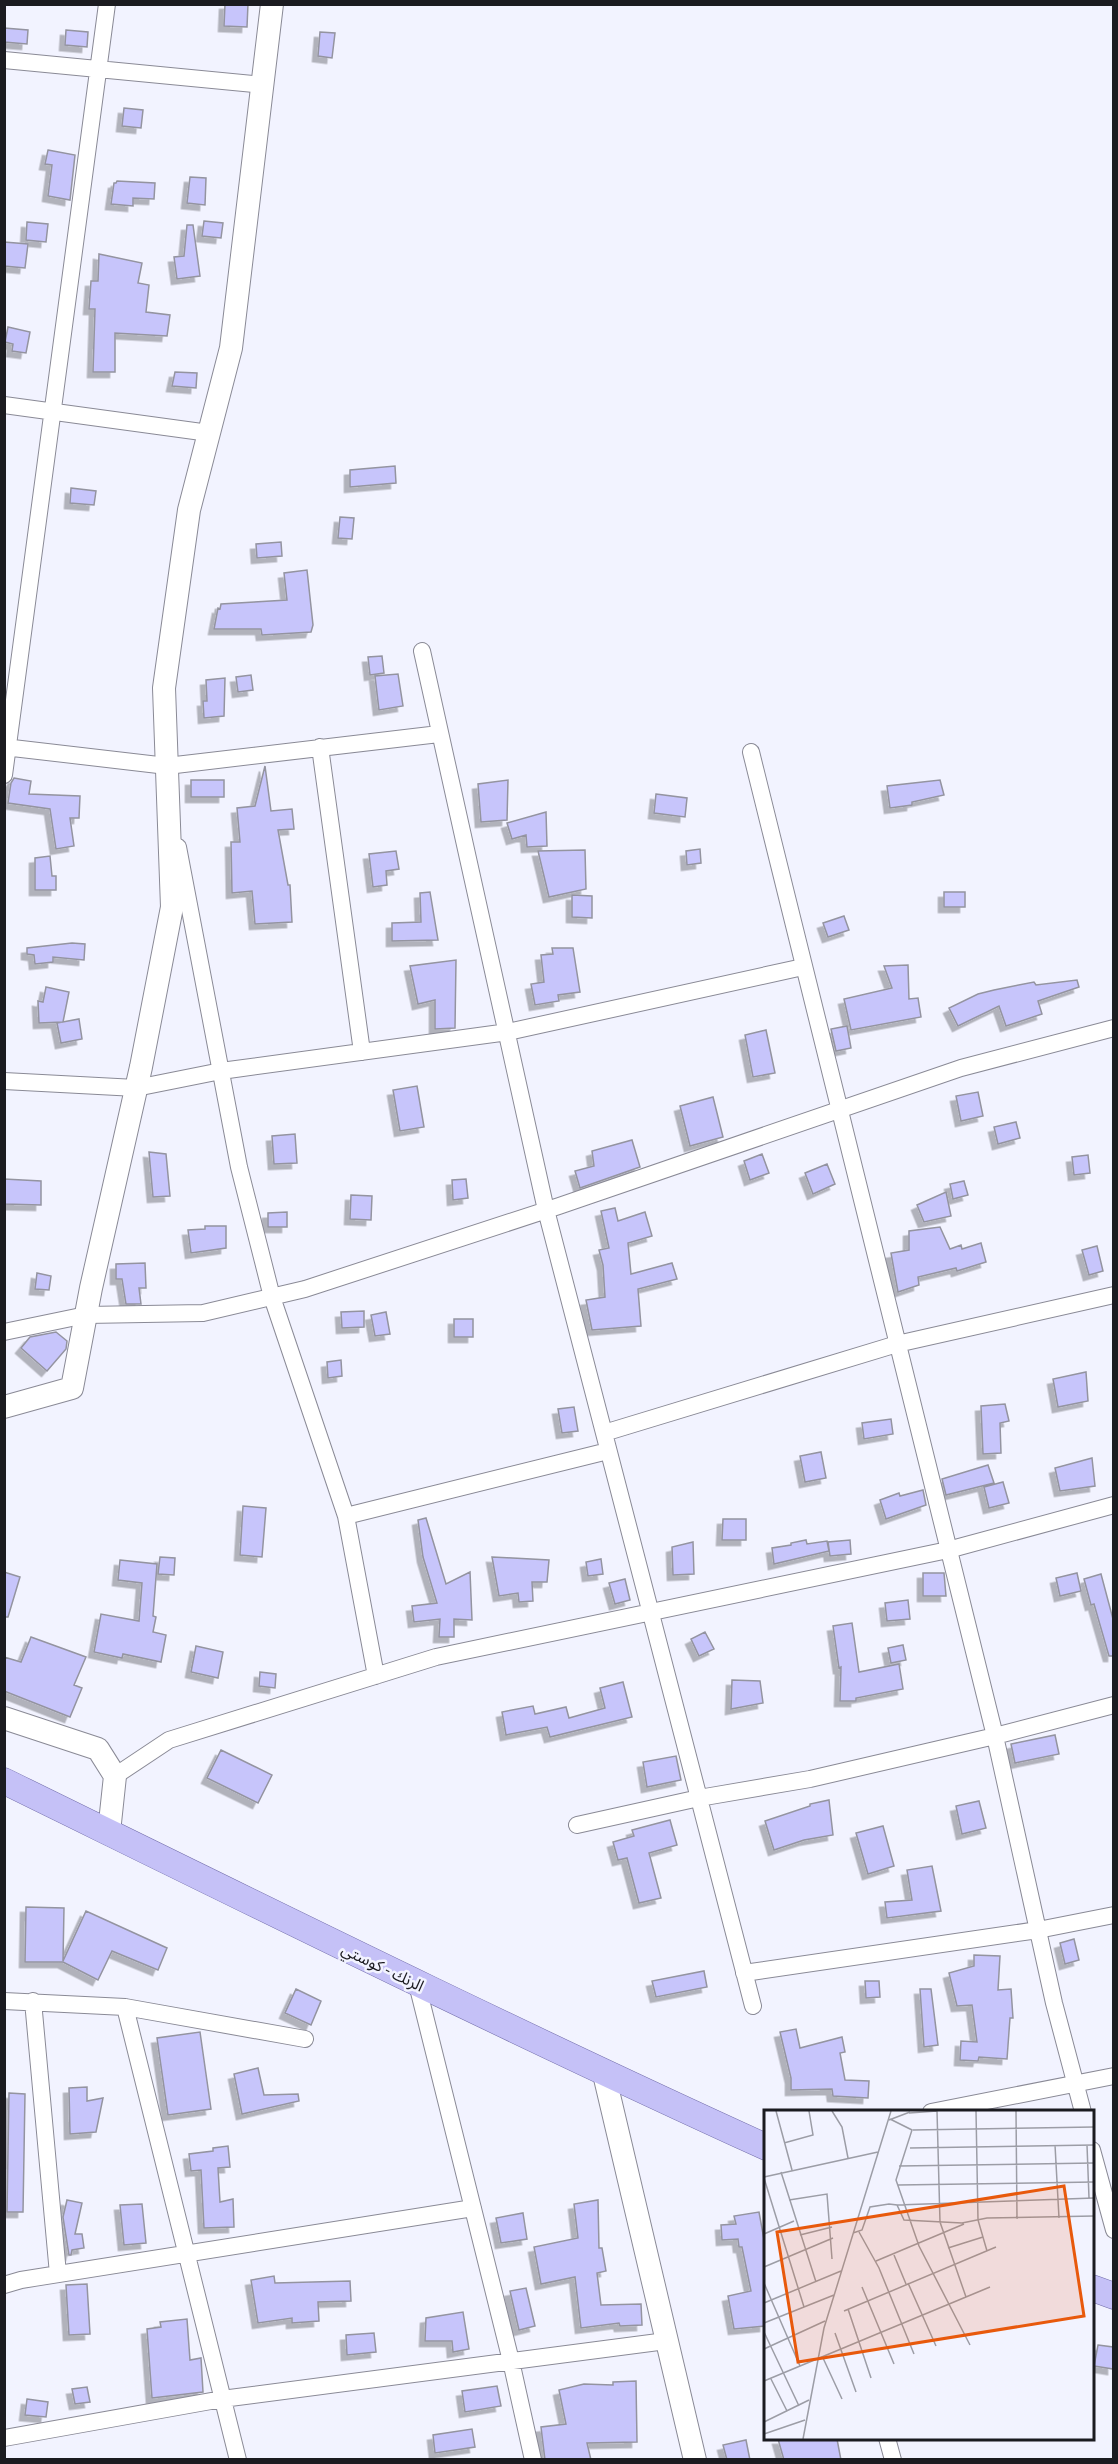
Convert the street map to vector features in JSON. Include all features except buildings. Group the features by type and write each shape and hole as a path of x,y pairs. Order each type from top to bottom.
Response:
{"main road":[{"name":"الرنك - كوستي","path":"4,1781 604,2074 764,2147"},
{"path":"1094,2289 1113,2296"}],"street":[{"path":"4,775 107,4"},
{"path":"4,1407 72,1388 172,907 164,688 189,510 231,348 272,4"},
{"path":"4,60 263,85"},
{"path":"4,405 209,433"},
{"path":"423,651 439,734 508,1032 546,1210 753,2006"},
{"path":"6,747 167,766 439,734"},
{"path":"320,747 362,1052"},
{"path":"751,752 995,1736 1038,1930 1082,2110"},
{"path":"169,799 239,1167 273,1297 346,1516 376,1676"},
{"path":"4,1081 136,1088 221,1071 508,1032 803,967"},
{"path":"4,1332 86,1314 203,1313 305,1289 546,1210 961,1068 1113,1028"},
{"path":"604,1433 897,1344 1113,1295"},
{"path":"346,1516 609,1451"},
{"path":"115,1776 169,1740 436,1657 948,1550 1113,1505"},
{"path":"577,1825 699,1798 810,1779 995,1736 1113,1705"},
{"path":"4,1718 98,1749 115,1776 109,1832"},
{"path":"744,1973 1038,1930 1113,1915"},
{"path":"417,1984 511,2361 533,2460"},
{"path":"4,2001 125,2007 305,2039"},
{"path":"33,2001 58,2274"},
{"path":"125,2007 238,2460"},
{"path":"604,2074 695,2460"},
{"path":"941,2110 1113,2076"},
{"path":"1094,2158 1113,2230"},
{"path":"4,2285 58,2274 473,2208"},
{"path":"4,2438 222,2399 666,2341"},
{"path":"887,2440 893,2460"}]}
